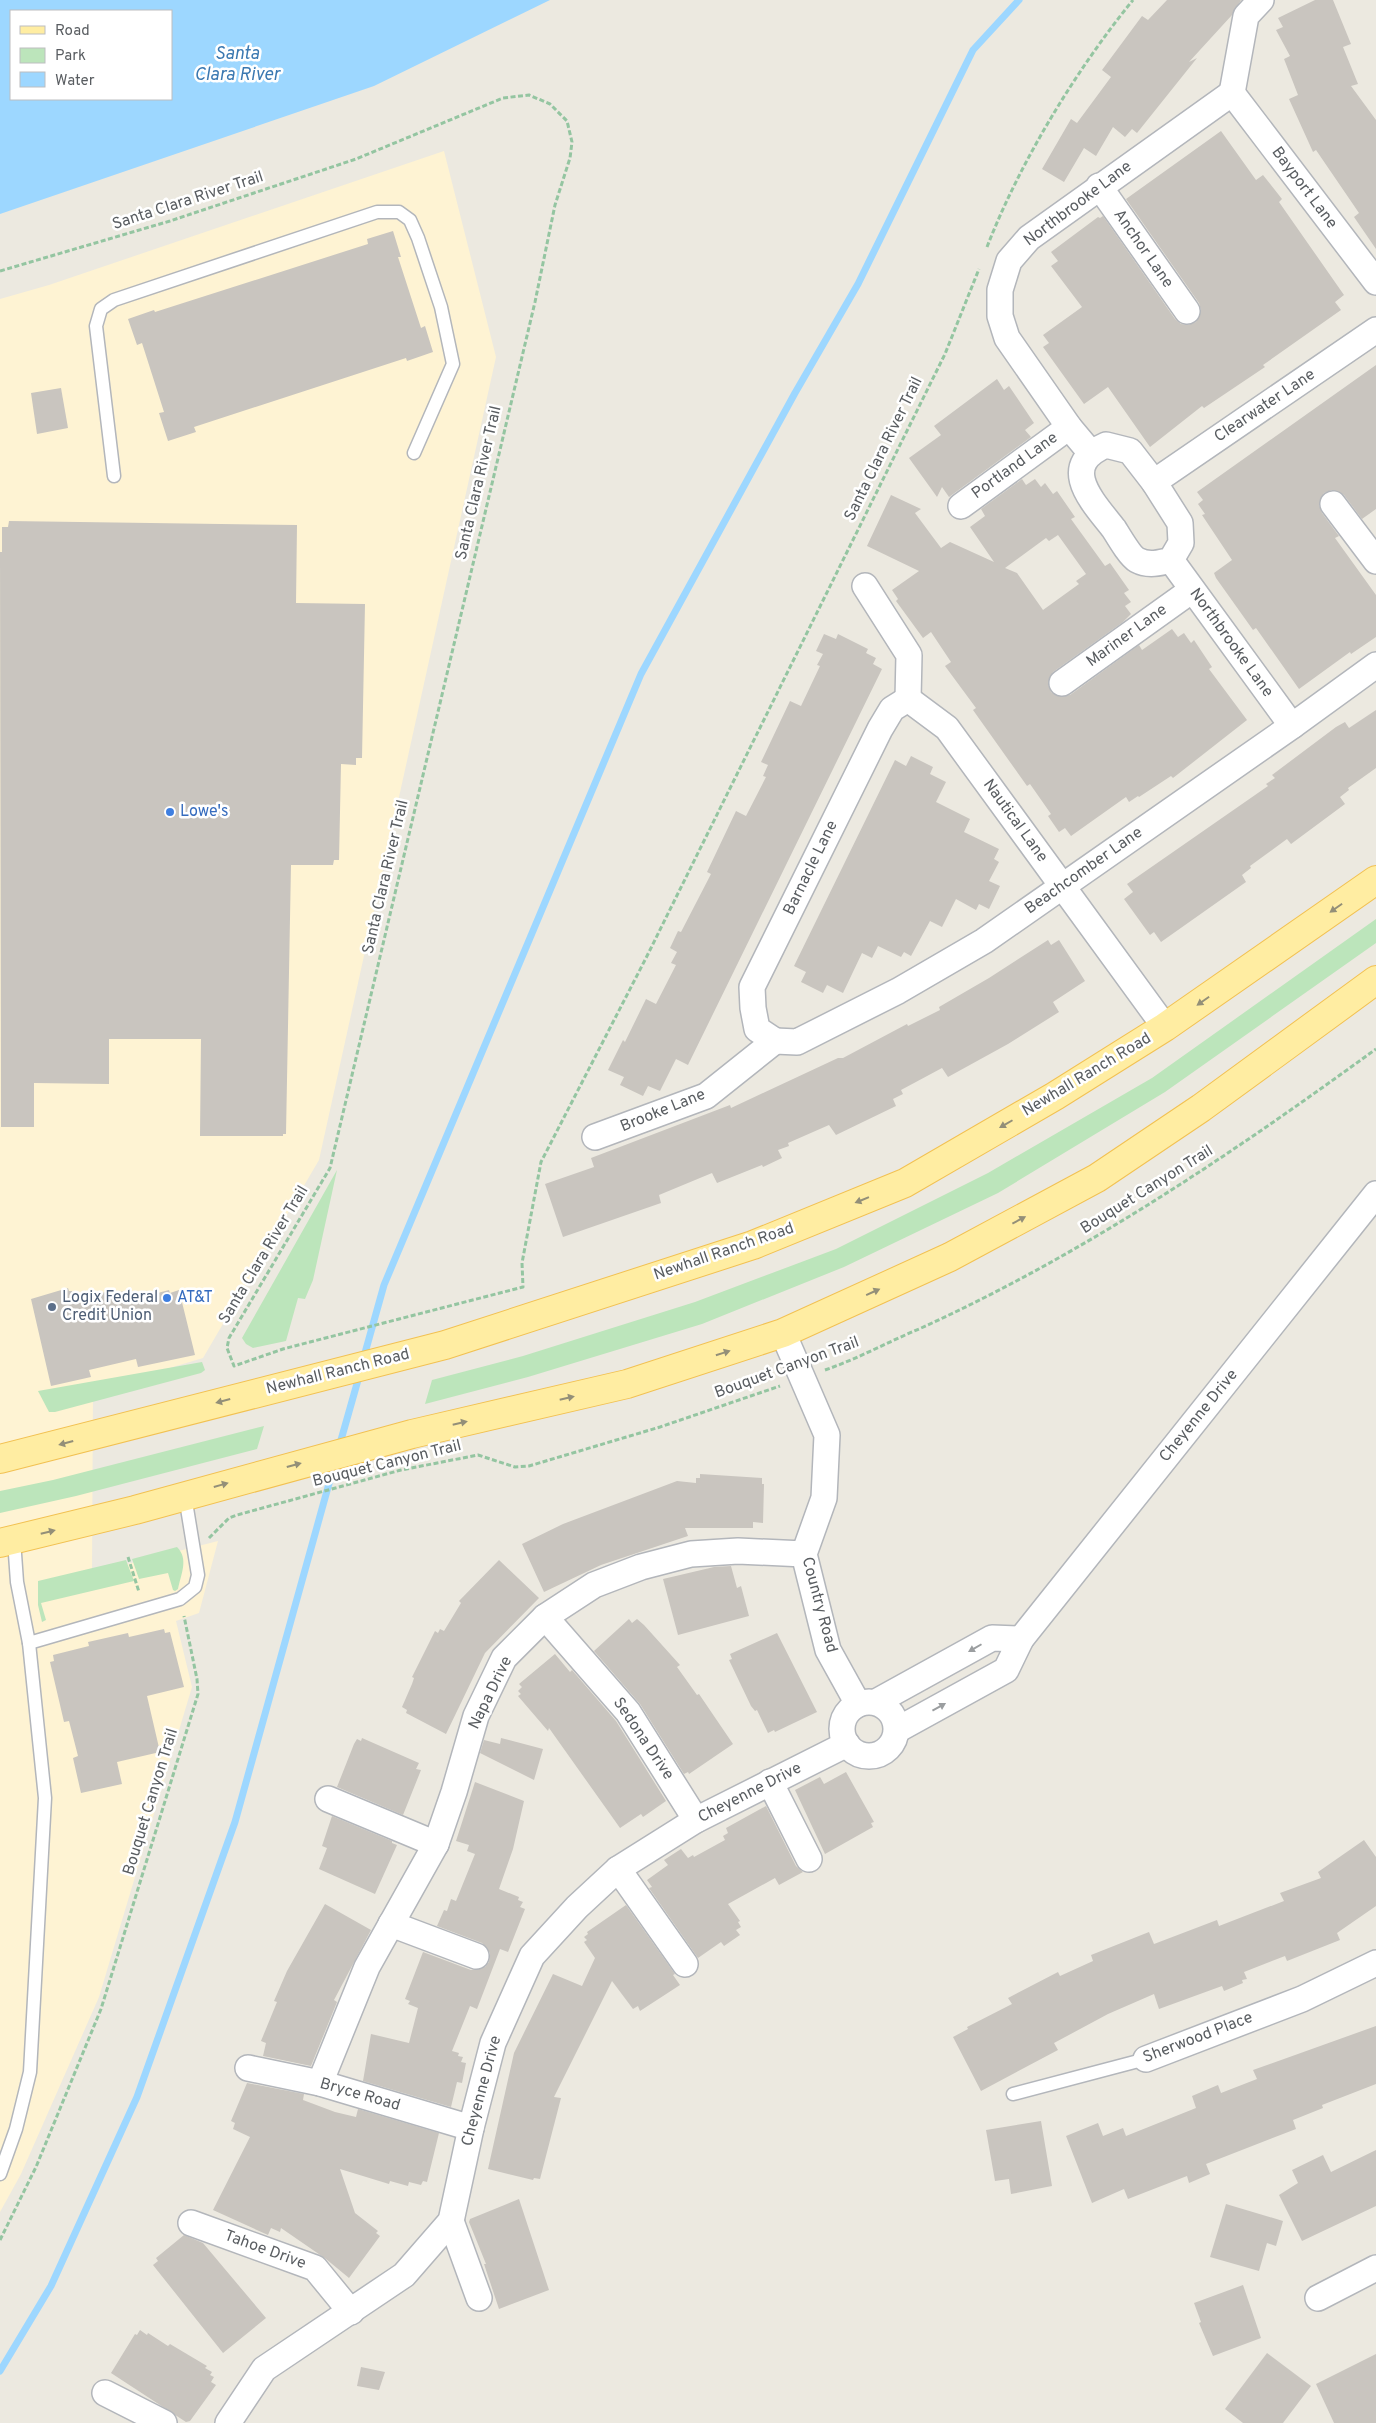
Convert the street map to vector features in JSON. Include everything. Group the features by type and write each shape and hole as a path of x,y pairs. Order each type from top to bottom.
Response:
{"main road":[{"name":"Newhall Ranch Road","path":"0,1458 25,1454 445,1345 753,1245 905,1183 1054,1096 1164,1027 1376,880"},
{"path":"7,1541 185,1496 412,1434 627,1384 783,1333 950,1257 1097,1178 1201,1108 1376,980"}],"street":[{"path":"1232,93 1246,16 1261,0"},
{"name":"Northbrooke Lane","path":"1090,452 1070,427 1008,338 1000,316 1000,290 1009,261 1030,238 1098,186 1232,93"},
{"name":"Bayport Lane","path":"1232,93 1376,282"},
{"name":"Anchor Lane","path":"1098,186 1186,311"},
{"name":"Clearwater Lane","path":"1154,482 1376,330"},
{"name":"Portland Lane","path":"961,506 1070,427"},
{"path":"1106,445 1130,451 1154,482 1180,523 1181,543 1171,560 1154,564 1137,560 1083,488 1081,470 1090,452 1106,445"},
{"path":"1333,504 1376,561"},
{"name":"Northbrooke Lane","path":"1171,560 1292,726"},
{"path":"865,586 909,655 908,699"},
{"name":"Mariner Lane","path":"1062,683 1192,590"},
{"name":"Beachcomber Lane","path":"774,1041 797,1042 898,991 984,940 1292,726 1376,665"},
{"name":"Nautical Lane","path":"908,699 947,728 1164,1027"},
{"name":"Barnacle Lane","path":"774,1041 757,1029 752,987 880,730 892,710 908,699"},
{"name":"Brooke Lane","path":"595,1137 706,1096 774,1041"},
{"name":"Cheyenne Drive","path":"897,1730 1006,1670 1021,1639 1376,1194"},
{"name":"Country Road","path":"783,1333 828,1435 824,1498 804,1554 828,1650 867,1703"},
{"name":"Napa Drive","path":"320,2083 367,1967 436,1844 454,1792 476,1716 504,1658 545,1617 594,1585 641,1567 691,1554 738,1550 804,1554"},
{"name":"Sedona Drive","path":"545,1617 628,1712 696,1820"},
{"path":"867,1703 885,1706 891,1712 897,1730 890,1746 877,1754 860,1754 847,1744 843,1736 845,1717 850,1710 992,1638 1021,1639"},
{"name":"Cheyenne Drive","path":"228,2423 264,2369 404,2275 451,2221 470,2128 493,2043 532,1956 577,1907 618,1870 696,1820 847,1744"},
{"path":"770,1782 809,1859"},
{"path":"328,1799 436,1844"},
{"path":"618,1870 685,1964"},
{"path":"391,1924 476,1956"},
{"name":"Sherwood Place","path":"1146,2059 1302,1999 1376,1963"},
{"name":"Bryce Road","path":"248,2068 320,2083 470,2128"},
{"path":"451,2221 479,2298"},
{"name":"Tahoe Drive","path":"190,2223 315,2268 351,2312"},
{"path":"1318,2298 1376,2268"},
{"path":"105,2394 164,2423"}],"lane":[{"path":"114,476 96,326 100,308 114,300 377,212 399,212 410,220 441,307 453,364 414,453"},
{"path":"29,1643 180,1599 195,1587 198,1575 185,1496"},
{"path":"0,2174 16,2130 30,2072 45,1808 29,1643 7,1541"},
{"name":"Sherwood Place","path":"1013,2094 1146,2059"}],"path":[{"path":"987,248 1012,193 1052,116 1094,53 1133,0"},
{"name":"Santa Clara River Trail","path":"0,271 170,221 356,159 503,98 529,95 550,104 567,121 572,142 570,158 555,205 535,302 330,1168 232,1332 227,1348 234,1366 283,1349 464,1304 522,1287 522,1263 541,1162 646,958 945,354 980,265"},
{"name":"Bouquet Canyon Trail","path":"203,1541 215,1534 229,1518 237,1515 401,1470 478,1455 515,1467 529,1466 660,1427 833,1367 961,1310 1038,1270 1115,1226 1211,1166 1376,1049"},
{"name":"Bouquet Canyon Trail","path":"0,2240 36,2167 101,2009 198,1694 197,1679 182,1608"}],"shaded area":[{"path":"444,151 496,357 319,1160 203,1358 93,1391 92,1573 218,1541 199,1613 176,1621 192,1687 99,1997 21,2174 0,2212 0,299 49,285"}],"green space":[{"path":"1376,919 1376,943 1165,1092 998,1193 844,1267 702,1324 528,1377 425,1404 432,1380 523,1356 695,1302 836,1249 988,1173 1152,1078"},
{"path":"337,1170 313,1280 305,1299 298,1298 286,1341 253,1348 246,1344 242,1338"},
{"path":"202,1362 205,1370 201,1373 55,1412 49,1412 38,1391"},
{"path":"264,1426 257,1449 76,1496 0,1513 0,1491 53,1480"},
{"path":"177,1547 183,1557 178,1589 173,1590 168,1573 139,1579 132,1559"},
{"path":"126,1560 134,1581 41,1603 46,1620 42,1622 38,1605 38,1581"}],"water":[{"name":"Santa Clara River","path":"0,0 550,0 374,86 0,214"}],"building":[{"path":"1167,0 1241,0 1232,15 1189,62 1197,58 1137,133 1132,129 1125,137 1113,127 1096,156 1084,148 1064,182 1042,169 1071,119 1077,123 1111,77 1102,70 1142,16 1148,20"},
{"path":"1315,0 1333,0 1351,44 1343,47 1358,84 1351,86 1376,120 1376,249 1354,217 1359,213 1316,150 1313,152 1289,99 1298,95 1284,59 1290,56 1276,30 1283,27 1278,18"},
{"path":"1221,131 1256,180 1263,175 1282,199 1279,202 1344,295 1335,302 1341,310 1263,365 1265,367 1204,408 1202,406 1150,447 1108,387 1084,404 1043,347 1049,343 1043,335 1082,307 1051,266 1058,261 1051,252 1098,217 1103,216 1175,319 1181,324 1188,325 1196,322 1201,310 1199,303 1126,199"},
{"path":"393,231 401,257 398,257 421,328 425,326 433,352 407,361 406,358 194,427 196,432 168,441 159,413 164,412 142,343 137,345 128,319 368,244 367,239"},
{"path":"1376,365 1376,509 1362,519 1344,495 1332,490 1324,493 1319,505 1322,513 1339,536 1335,538 1376,595 1376,637 1351,654 1350,652 1299,689 1256,628 1253,630 1216,578 1214,573 1232,560 1202,515 1205,514 1198,504 1203,500 1197,492"},
{"path":"997,379 1004,390 1009,386 1034,423 1025,430 1031,437 949,497 942,487 937,497 909,458 941,435 934,426"},
{"path":"61,388 68,428 37,434 31,393"},
{"path":"1022,479 1026,485 1035,479 1041,487 1045,483 1053,494 1057,491 1075,517 1071,519 1105,566 1110,563 1129,590 1124,593 1131,602 1125,606 1131,614 1123,622 1053,672 1048,684 1051,692 1057,696 1070,695 1139,645 1142,650 1172,629 1178,637 1184,633 1191,643 1194,640 1212,667 1209,669 1247,720 1173,778 1171,776 1129,802 1126,797 1071,836 1065,828 1059,832 1048,816 1051,814 1030,784 1027,786 973,710 976,708 945,666 951,662 931,632 923,638 896,601 898,599 892,590 919,571 867,546 891,495 921,509 915,513 941,548 950,542 994,562 970,527 985,516 981,509","holes":["1058,535 1086,574 1076,581 1079,584 1043,610 1017,573 1005,568 1046,538 1049,541"]},
{"name":"Lowe's","path":"9,521 297,525 296,603 365,604 362,758 356,758 356,765 341,764 339,860 334,860 333,865 291,865 286,1134 283,1134 283,1136 200,1136 201,1039 109,1039 109,1084 34,1083 34,1127 1,1127 0,552 2,552 2,527 8,527"},
{"path":"824,634 836,639 838,634 868,649 866,653 876,658 873,664 882,669 688,1065 676,1059 660,1091 648,1086 643,1096 620,1085 624,1077 608,1070 623,1040 625,1042 646,999 656,1004 676,965 671,963 677,952 670,948 678,931 681,932 711,874 707,872 736,811 746,816 766,777 763,776 768,765 761,762 790,701 801,706 820,666 817,665 823,654 816,651"},
{"path":"1376,710 1376,768 1348,788 1349,790 1340,797 1345,804 1291,844 1287,839 1250,866 1251,868 1242,875 1246,882 1161,942 1154,932 1150,935 1124,899 1133,892 1127,884 1268,786 1266,784 1275,778 1272,775 1336,727 1345,722 1349,728"},
{"path":"911,756 933,767 930,774 946,782 936,802 970,819 964,832 999,849 994,859 999,862 989,881 1000,886 989,909 979,904 976,910 956,899 942,927 930,921 911,956 904,952 901,957 878,946 872,958 862,953 843,993 827,985 823,993 801,982 806,972 794,966 895,760 906,766"},
{"path":"1048,940 1051,945 1059,940 1085,981 1053,1002 1059,1012 1008,1044 948,1077 942,1068 901,1090 903,1094 893,1099 896,1106 836,1135 829,1125 788,1143 789,1146 778,1150 782,1158 763,1167 762,1165 717,1183 712,1173 659,1195 661,1203 563,1237 545,1184 594,1167 591,1158 730,1105 731,1108 838,1058 843,1058 907,1024 908,1026 940,1010 939,1007"},
{"path":"68,1288 69,1291 72,1291 74,1299 115,1290 116,1293 124,1291 127,1301 169,1290 170,1293 179,1290 195,1355 138,1367 136,1359 89,1370 91,1377 51,1386 31,1299"},
{"path":"700,1474 762,1478 762,1484 764,1484 763,1523 753,1522 753,1528 685,1528 688,1536 601,1565 544,1592 522,1544 563,1524 677,1481 696,1483 696,1478 700,1478"},
{"path":"499,1560 539,1598 485,1653 446,1734 406,1713 407,1710 402,1707 414,1678 412,1677 435,1631 438,1633 440,1629 444,1631 461,1603 459,1601"},
{"path":"731,1566 737,1588 741,1586 749,1616 678,1635 663,1579 714,1567"},
{"path":"629,1619 632,1623 637,1619 644,1625 680,1665 677,1667 697,1695 699,1694 733,1744 689,1774 688,1772 684,1774 640,1704 594,1651"},
{"path":"164,1629 165,1633 170,1632 184,1687 147,1696 160,1752 117,1762 122,1784 81,1793 73,1758 78,1756 69,1721 64,1722 50,1662 54,1661 53,1655 89,1646 88,1642 128,1633 129,1637"},
{"path":"777,1633 817,1712 775,1732 774,1730 768,1733 757,1710 755,1711 751,1706 729,1660 732,1659 730,1654"},
{"path":"555,1654 570,1672 572,1670 616,1721 666,1801 643,1817 641,1814 620,1828 549,1728 548,1731 518,1696 521,1694 518,1691 522,1687 519,1684"},
{"path":"362,1738 419,1763 416,1769 421,1770 403,1815 337,1787 354,1744 357,1739 361,1741"},
{"path":"501,1738 543,1749 534,1780 480,1753 484,1740 500,1744"},
{"path":"846,1772 874,1822 871,1823 873,1827 825,1854 795,1790 820,1777 824,1784"},
{"path":"475,1782 524,1801 513,1849 499,1889 519,1897 518,1900 523,1902 520,1907 525,1909 508,1952 500,1949 477,2009 470,2006 452,2051 459,2053 458,2056 463,2057 461,2062 466,2063 462,2083 457,2082 451,2107 363,2081 371,2034 409,2043 418,2008 408,2004 410,2001 405,1999 423,1952 471,1970 485,1967 489,1962 490,1953 482,1943 437,1926 444,1910 447,1911 451,1899 456,1901 475,1854 467,1851 469,1845 456,1841"},
{"path":"766,1806 796,1866 803,1872 779,1885 775,1878 728,1904 740,1921 738,1922 741,1927 736,1930 740,1935 724,1946 721,1942 698,1958 649,1888 652,1887 647,1880 668,1865 664,1860 681,1849 688,1858 693,1855 694,1857 725,1840 723,1836 728,1833 726,1828"},
{"path":"332,1816 392,1841 392,1843 397,1845 375,1894 319,1869 327,1848 322,1846"},
{"path":"1364,1840 1376,1857 1376,1906 1337,1933 1340,1940 1287,1961 1285,1956 1244,1972 1247,1979 1242,1980 1243,1983 1224,1991 1222,1986 1159,2009 1154,1994 1108,2014 1054,2043 1058,2050 981,2091 953,2037 968,2029 967,2027 1012,2004 1008,1998 1058,1972 1060,1976 1093,1961 1091,1955 1149,1932 1154,1944 1217,1920 1219,1926 1284,1901 1280,1893 1321,1878 1318,1872"},
{"path":"325,1904 371,1930 334,2000 337,2002 311,2066 263,2056 266,2043 261,2041 277,2002 274,2001 287,1971"},
{"path":"626,1905 675,1974 673,1975 680,1985 640,2011 638,2006 633,2009 612,1981 554,2097 561,2098 540,2179 534,2178 533,2180 488,2169 514,2053 553,1974 582,1986 595,1958 584,1942 587,1940 584,1937 588,1934 587,1932"},
{"path":"1376,2026 1376,2084 1322,2105 1323,2108 1293,2120 1296,2129 1206,2164 1210,2174 1189,2183 1187,2176 1128,2199 1124,2189 1092,2203 1066,2136 1098,2123 1103,2136 1123,2128 1126,2136 1196,2108 1192,2096 1218,2085 1221,2093 1257,2079 1253,2070"},
{"path":"247,2083 304,2094 303,2100 335,2112 356,2117 358,2109 439,2133 427,2182 423,2181 421,2185 409,2182 408,2186 390,2181 389,2184 340,2169 355,2213 378,2231 376,2233 380,2236 349,2278 326,2259 281,2228 280,2232 271,2228 268,2235 213,2210 250,2137 233,2129 235,2123 231,2121"},
{"path":"1041,2121 1052,2186 1011,2194 1009,2179 995,2181 986,2130"},
{"path":"1376,2150 1376,2206 1302,2241 1279,2195 1298,2183 1292,2170 1323,2155 1331,2172"},
{"path":"519,2199 549,2290 499,2309 484,2264 486,2264 469,2222 470,2219"},
{"path":"1226,2204 1283,2221 1276,2246 1267,2243 1259,2271 1210,2257"},
{"path":"184,2235 203,2243 266,2318 223,2353 153,2265 158,2261 156,2258"},
{"path":"1243,2285 1261,2338 1213,2356 1199,2323 1201,2322 1194,2303"},
{"path":"140,2330 168,2346 170,2344 207,2366 205,2368 212,2372 210,2375 214,2377 211,2382 216,2385 190,2421 186,2422 111,2373 135,2334 137,2335"},
{"path":"1267,2353 1311,2386 1283,2423 1243,2423 1225,2409"},
{"path":"1376,2354 1376,2423 1334,2423 1316,2384"},
{"path":"361,2367 385,2372 379,2390 357,2386"}],"waterway":[{"path":"363,1360 384,1285 641,674 795,393 858,284 973,50 1019,0"},
{"path":"339,1447 360,1373"},
{"path":"0,2371 51,2286 137,2097 235,1822 335,1462"}],"place":[{"name":"Lowe's","path":"170,812"},
{"name":"AT&T","path":"167,1298"},
{"name":"Logix Federal Credit Union","path":"52,1307"}]}
